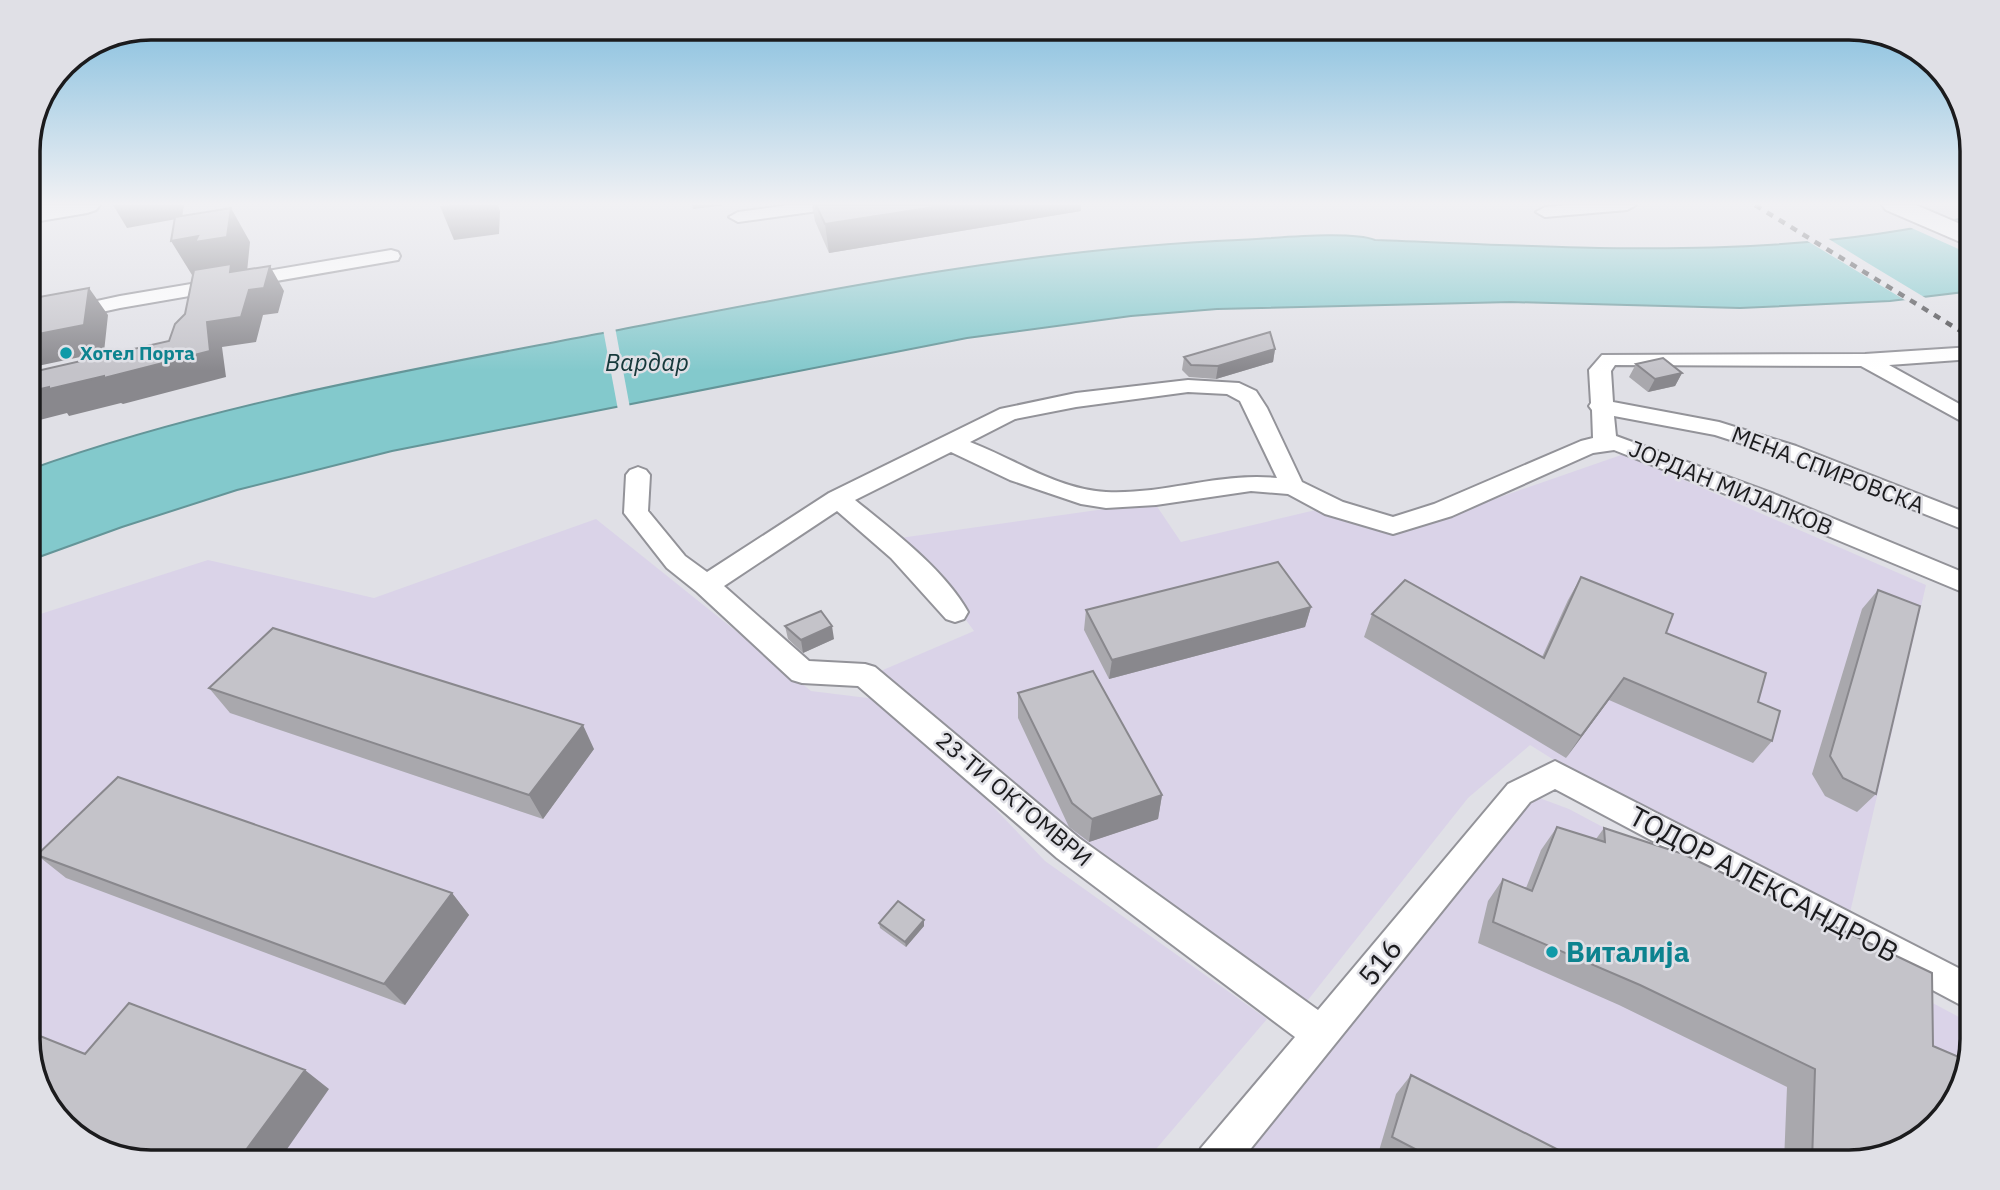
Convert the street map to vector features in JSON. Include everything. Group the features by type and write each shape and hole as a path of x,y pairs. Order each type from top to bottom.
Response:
{"street":[{"path":"40,320 198,288 364,261"},
{"path":"193,314 198,288"},
{"path":"1605,443 1600,406 1600,370 1609,359 1865,360 1960,353"},
{"path":"1865,360 1960,413"},
{"path":"706,585 838,499 950,443 1009,414 1076,400 1188,386 1231,388 1248,396 1256,408 1293,486 1251,483 1156,497 1106,500 1081,496 1018,475 977,453 950,443"},
{"name":"МЕНА СПИРОВСКА","path":"1600,406 1719,429 1777,447 1960,520"},
{"name":"ЈОРДАН МИЈАЛКОВ","path":"1293,486 1334,508 1393,526 1443,510 1589,446 1605,443 1627,446 1960,582"},
{"name":"23-ТИ ОКТОМВРИ","path":"638,475 636,513 676,562 706,585 802,672 865,675 1068,848 1321,1034"},
{"path":"838,499 877,530 936,587 955,612"},
{"name":"516","path":"1225,1150 1519,793 1555,774"},
{"name":"ТОДОР АЛЕКСАНДРОВ","path":"1555,774 1960,988"}],"shaded area":[{"path":"1624,454 1926,585 1849,917 1578,775 1530,745 1468,798 1300,1010 1076,845 876,673 974,631 941,586 900,538 1154,502 1181,542 1320,509 1391,535"},
{"path":"596,519 811,691 892,701 1045,861 1267,1019 1155,1150 151,1150 122,1146 96,1135 69,1113 48,1079 40,1046 40,614 208,560 374,598"},
{"path":"1534,796 1569,809 1960,1018 1956,1068 1937,1106 1927,1117 1876,1146 1863,1149 1249,1150"}],"water":[{"name":"Вардар","path":"1016,261 1960,261 1960,292 1890,301 1740,308 1511,302 1217,309 1131,316 967,338 392,451 237,490 40,557 40,466 98,447 168,426 310,391 836,289"}],"pier":[{"path":"1840,261 1864,261 1929,300 1908,302"},
{"path":"615,327 630,408 618,410 603,329"}],"building":[{"path":"231,264 230,272 270,266 264,288 249,290 241,317 207,322 210,351 104,378 40,389 40,370 169,341 175,324 185,314 194,270"},
{"path":"89,288 84,325 40,334 40,297"},
{"path":"1270,332 1275,349 1218,366 1191,365 1184,357"},
{"path":"1663,358 1682,373 1655,379 1636,364"},
{"path":"1278,562 1311,607 1112,660 1086,610"},
{"path":"1581,577 1673,614 1666,633 1766,673 1758,702 1780,711 1772,741 1624,678 1581,736 1372,614 1405,580 1544,658"},
{"path":"1878,590 1920,606 1876,794 1843,778 1830,756"},
{"path":"821,611 832,626 801,640 785,626"},
{"path":"273,628 583,725 529,795 209,688"},
{"path":"1093,671 1162,795 1092,819 1072,803 1018,693"},
{"path":"118,777 452,893 384,984 40,856 40,852"},
{"path":"1557,827 1605,842 1604,828 1683,854 1932,973 1933,1046 1958,1057 1945,1094 1916,1127 1891,1141 1863,1149 1812,1150 1815,1069 1640,985 1493,922 1503,879 1532,891"},
{"path":"898,901 924,920 905,942 879,923"},
{"path":"129,1003 305,1070 246,1150 137,1149 96,1135 63,1106 44,1068 40,1036 85,1054"},
{"path":"1411,1075 1558,1150 1417,1150 1392,1137"}],"railway":[{"path":"1846,261 1960,331"}],"place":[{"name":"Хотел Порта","path":"66,353"},
{"name":"Виталија","path":"1552,952"}]}
